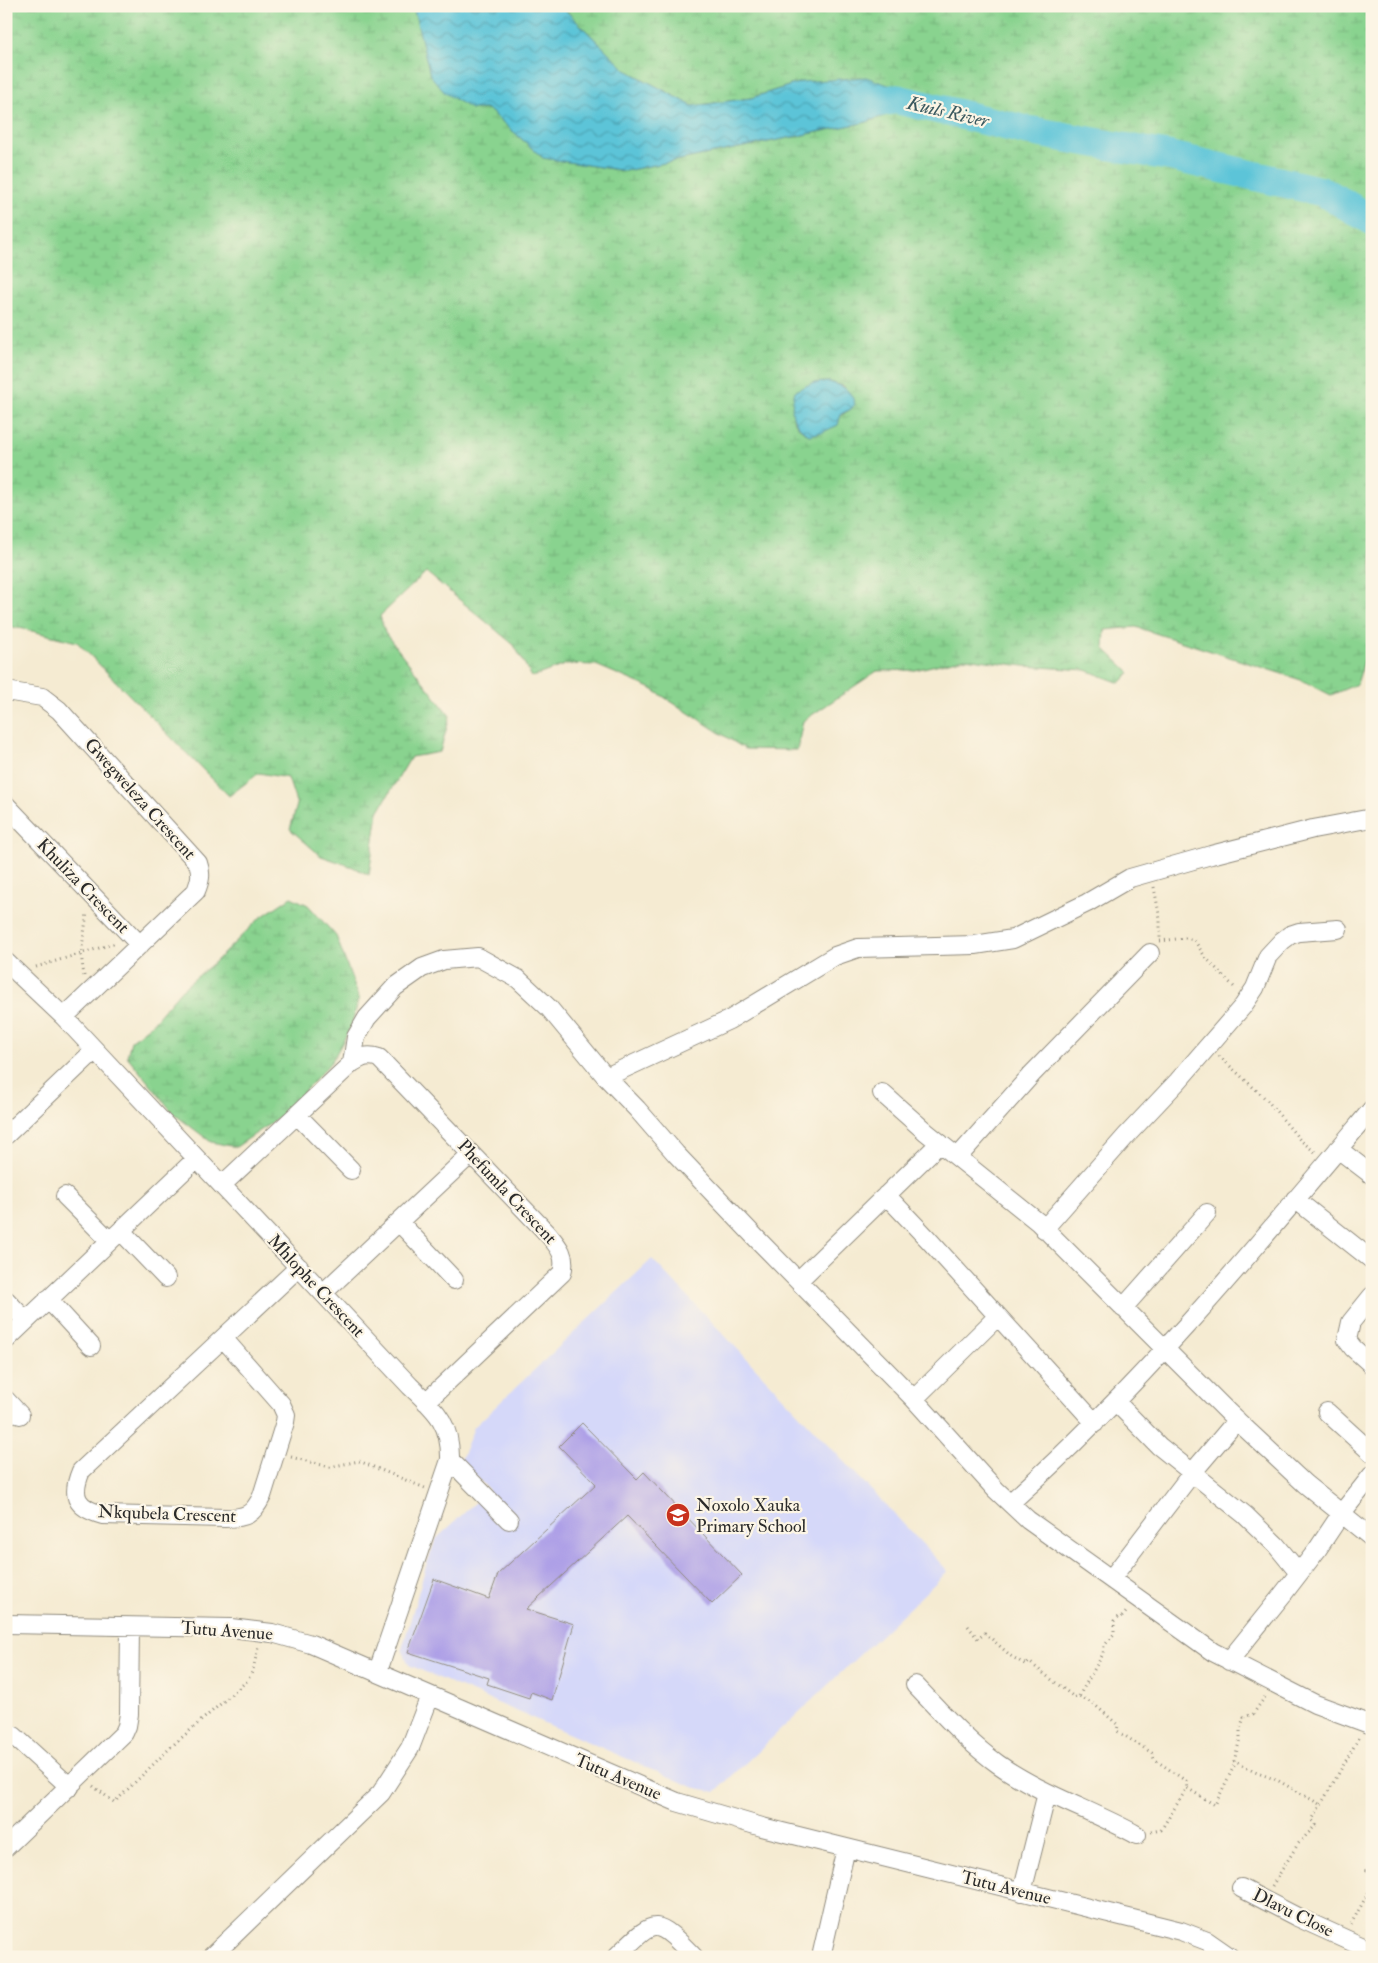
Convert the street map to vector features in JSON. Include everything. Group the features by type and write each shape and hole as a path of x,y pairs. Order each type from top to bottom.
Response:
{"street":[{"name":"Gwegweleza Crescent","path":"6,691 42,697 59,710 198,863 201,881 196,891 137,942 64,1017"},
{"name":"Khuliza Crescent","path":"6,805 137,942"},
{"path":"606,1077 729,1020 835,956 858,948 975,945 1013,939 1130,878 1313,829 1372,818"},
{"path":"1044,1229 1247,1000 1255,988 1268,956 1290,935 1299,932 1338,929"},
{"path":"958,1157 1032,1074 1155,947"},
{"path":"352,1063 356,1037 367,1018 395,987 422,968 444,960 478,957 518,979 543,1002 606,1077 676,1154 914,1399 1010,1504 1028,1520 1213,1652 1315,1704 1370,1724"},
{"name":"Mhlophe Crescent","path":"12,967 64,1017 440,1417 446,1428 450,1445 450,1460 378,1671"},
{"path":"7,1133 95,1050"},
{"name":"Phefumla Crescent","path":"222,1185 352,1063 364,1056 370,1055 379,1058 471,1154 561,1250 564,1258 564,1267 558,1278 426,1402"},
{"path":"882,1094 1044,1229 1165,1351 1237,1420 1341,1514 1372,1538"},
{"path":"1010,1504 1095,1423 1165,1351 1372,1109"},
{"path":"297,1115 351,1170"},
{"path":"798,1281 940,1143"},
{"path":"323,1293 471,1154"},
{"path":"1333,1155 1372,1175"},
{"path":"6,1340 196,1159"},
{"path":"886,1195 1095,1423"},
{"path":"65,1196 166,1278"},
{"path":"1295,1199 1372,1260"},
{"path":"1123,1308 1207,1214"},
{"path":"399,1222 454,1280"},
{"name":"Nkqubela Crescent","path":"223,1338 284,1409 285,1422 258,1506 246,1516 240,1518 103,1515 85,1509 77,1498 75,1490 81,1471 223,1338 299,1267"},
{"path":"1372,1296 1351,1322 1347,1340 1372,1365"},
{"path":"48,1299 91,1346"},
{"path":"6,1300 26,1321"},
{"path":"914,1399 998,1317"},
{"path":"6,1400 20,1415"},
{"path":"1116,1402 1159,1446 1245,1515 1276,1545 1299,1573"},
{"path":"1327,1412 1372,1453"},
{"path":"1111,1579 1192,1472 1237,1420"},
{"path":"450,1460 509,1520"},
{"path":"1229,1661 1299,1573 1341,1514 1372,1475"},
{"name":"Tutu Avenue","path":"6,1624 231,1628 272,1633 311,1644 378,1671 430,1696 677,1802 762,1827 1193,1934 1217,1947 1230,1957"},
{"path":"6,1847 76,1781 124,1733 128,1726 130,1627"},
{"path":"915,1686 976,1748 999,1765 1047,1793 1108,1819 1137,1835"},
{"path":"211,1957 381,1793 410,1748 430,1696"},
{"path":"6,1733 14,1736 76,1781"},
{"path":"1022,1892 1047,1793"},
{"path":"821,1957 846,1848"},
{"name":"Dlavu Close","path":"1241,1888 1372,1951"},
{"path":"616,1957 644,1930 658,1927 669,1931 694,1957"}],"path":[{"path":"1153,872 1160,919 1155,947 1185,938 1194,940 1206,958 1247,1000"},
{"path":"86,996 82,954 90,893"},
{"path":"12,967 137,942"},
{"path":"1208,1046 1266,1099 1300,1140 1333,1155"},
{"path":"276,1452 330,1467 359,1461 415,1483 438,1495"},
{"path":"968,1626 978,1639 985,1633 1012,1656 1026,1665 1028,1662 1074,1698 1079,1696 1103,1654 1104,1646 1114,1634 1114,1621 1119,1617 1121,1618 1138,1598"},
{"path":"76,1781 114,1802 171,1747 248,1680 253,1670 260,1642"},
{"path":"1187,1788 1215,1805 1236,1762 1234,1761 1244,1717 1252,1714 1258,1708 1272,1682"},
{"path":"1079,1696 1095,1705 1118,1725 1117,1731 1152,1752 1154,1759 1186,1781 1187,1788 1161,1830 1137,1835"},
{"path":"1263,1900 1298,1844 1316,1825 1312,1820 1370,1724"},
{"path":"1236,1762 1255,1772 1277,1780 1321,1805"},
{"path":"1372,1861 1367,1870 1372,1872"},
{"path":"1344,1938 1372,1886"}],"shaded area":[{"name":"Noxolo Xauka Primary School","path":"652,1259 948,1571 715,1792 693,1787 409,1665 402,1649 426,1566 436,1539 489,1490 461,1460 474,1427"}],"green space":[{"path":"6,6 413,6 419,27 471,109 488,109 543,158 625,171 867,122 903,109 801,82 751,98 693,106 626,70 561,6 1372,6 1372,651 1367,651 1357,684 1331,695 1301,680 1136,627 1105,630 1104,648 1130,673 1120,683 1086,670 1024,666 965,658 915,670 877,671 803,721 797,750 745,749 650,688 596,665 567,664 532,677 514,645 426,572 380,616 385,633 450,716 440,752 411,757 378,812 369,875 353,867 321,856 290,829 297,805 288,778 259,773 229,796 77,642 6,626","holes":["829,382 844,386 851,409 809,435 798,427 793,419 812,383"]},
{"path":"291,897 308,905 336,936 359,998 351,1027 332,1061 283,1115 236,1147 211,1142 174,1114 127,1056 131,1041 153,1023 181,990 215,962 260,918"}],"water":[{"path":"413,6 561,6 626,70 693,106 751,98 801,82 866,77 902,90 903,109 867,122 625,171 543,158 488,109 471,109 445,93 430,75"},
{"path":"829,382 846,389 855,404 851,409 841,414 838,425 823,432 809,435 798,426 793,416 792,405 795,391 812,383"}],"building":[{"path":"582,1423 637,1479 644,1472 742,1575 712,1604 627,1516 526,1609 574,1624 552,1700 531,1692 529,1698 487,1684 489,1678 408,1652 434,1579 489,1599 498,1574 596,1484 559,1446"}],"waterway":[{"name":"Kuils River","path":"862,105 896,99 1025,130 1170,156 1324,192 1372,220"}],"place":[{"name":"Noxolo Xauka Primary School","path":"678,1515"}]}
